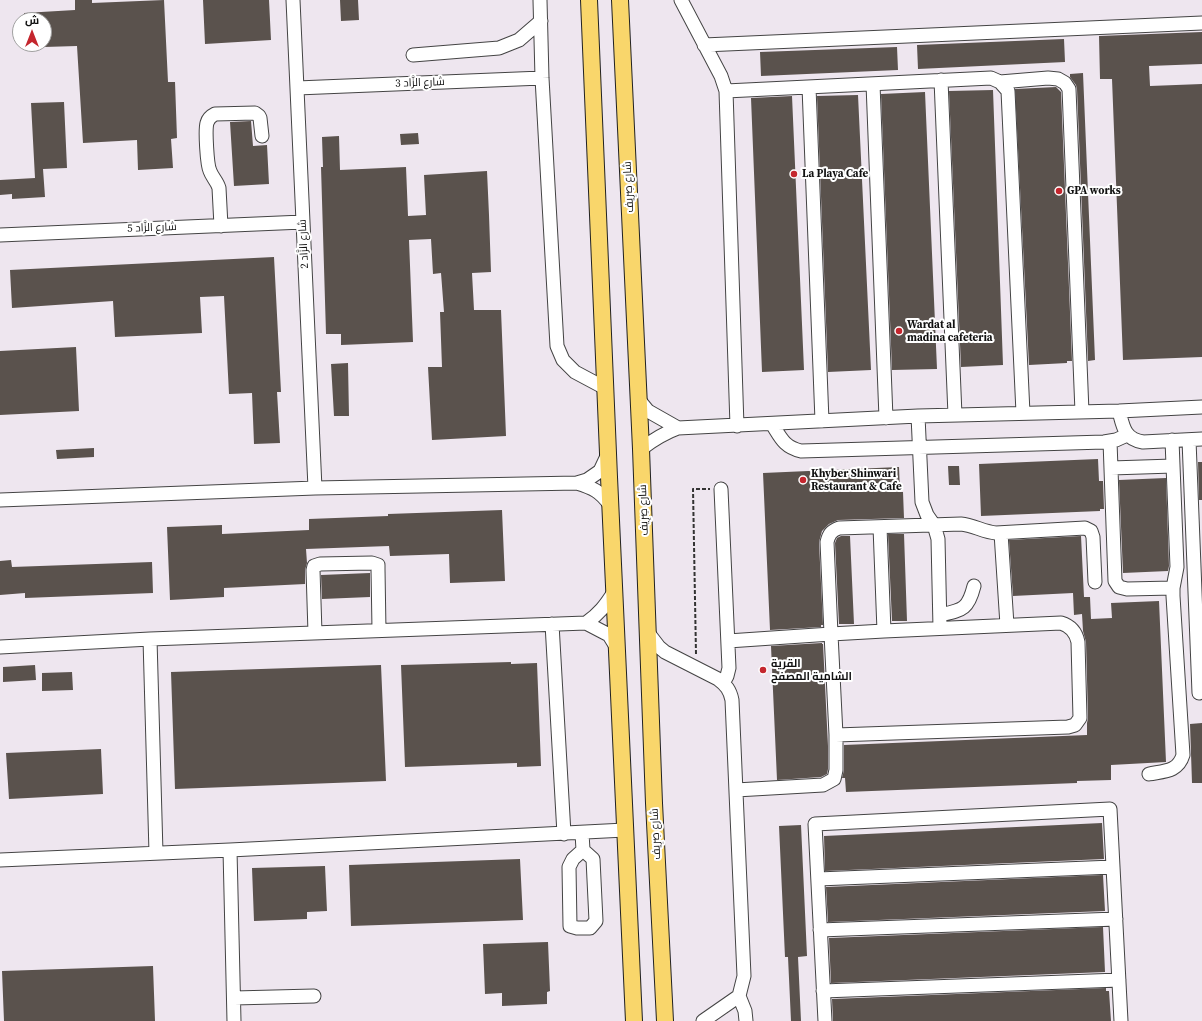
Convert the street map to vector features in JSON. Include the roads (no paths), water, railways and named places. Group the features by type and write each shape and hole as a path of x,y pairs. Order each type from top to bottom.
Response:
{"main road":[{"path":"589,0 610,505 634,1021"},
{"name":"شارع صِرِيف","path":"620,0 639,400 664,1021"}],"street":[{"name":"شارع الزَّاد 2","path":"293,0 315,488"},
{"path":"540,0 542,78 557,346 563,360 575,372 605,388"},
{"path":"681,0 721,76 726,91 737,426"},
{"path":"413,55 499,48 519,40 541,21"},
{"path":"704,45 1202,23"},
{"name":"شارع الزَّاد 3","path":"297,88 542,78"},
{"path":"726,91 991,78 1000,82 1008,91 1023,413"},
{"path":"1000,82 1048,78 1058,79 1065,83 1069,89 1082,412"},
{"path":"941,80 955,415"},
{"path":"873,84 886,418"},
{"path":"809,87 822,421"},
{"path":"221,226 219,188 217,182 211,174 208,164 207,122 211,116 215,114 255,113 260,118 262,136"},
{"name":"شارع الزَّاد 5","path":"0,235 303,222"},
{"path":"639,400 648,412 678,428"},
{"path":"641,449 666,432 678,428 918,416 1119,411 1202,407"},
{"path":"1119,411 1127,435 1134,440 1196,440 1199,694"},
{"path":"918,416 922,502 927,515 934,525 938,539 940,622"},
{"path":"772,424 788,446 801,451 1110,441 1127,435"},
{"path":"1149,774 1174,768 1181,760 1183,755 1173,588 1177,567 1172,440"},
{"path":"1110,441 1114,578 1116,584 1119,587 1127,589 1173,588"},
{"path":"0,500 315,488 577,483 587,480 600,471 608,453"},
{"path":"1111,468 1173,466"},
{"path":"577,483 592,488 604,496 610,505"},
{"path":"721,489 729,668 723,683"},
{"path":"736,790 823,785 834,779 836,770 836,735 827,542 828,535 832,531 839,528 961,524 987,532 1001,533 1081,528 1088,529 1091,531 1093,537 1095,582"},
{"path":"880,527 884,630"},
{"path":"1001,533 1007,625"},
{"path":"315,633 313,570 314,566 320,564 372,563 378,565 379,630"},
{"path":"940,622 965,607 971,597 974,586"},
{"path":"586,623 605,607 614,592"},
{"path":"728,641 884,630 940,622 1007,625 1061,623 1071,628 1074,632 1078,642 1080,718 1075,725 1068,727 836,735"},
{"path":"0,646 586,623 609,635 617,648"},
{"path":"552,624 564,834"},
{"path":"649,634 658,647 665,652 718,679 728,688 732,700 744,976 739,996 745,1011 746,1021"},
{"path":"150,639 156,853"},
{"path":"825,1021 815,824 1110,809 1121,1021"},
{"path":"0,860 625,830"},
{"path":"582,833 583,850 593,859 596,921 590,928 577,928 570,926 569,867 573,858 583,850"},
{"path":"230,850 234,1021"},
{"path":"818,879 1113,867"},
{"path":"820,930 1116,919"},
{"path":"823,991 1119,980"},
{"path":"234,998 314,996"},
{"path":"703,1021 739,996"}],"place":[{"name":"La Playa Cafe","path":"794,174"},
{"name":"GPA works","path":"1059,191"},
{"name":"Wardat al madina cafeteria","path":"899,331"},
{"name":"Khyber Shinwari Restaurant & Cafe","path":"803,480"},
{"name":"القرية الشامية المصفح","path":"763,670"}]}
